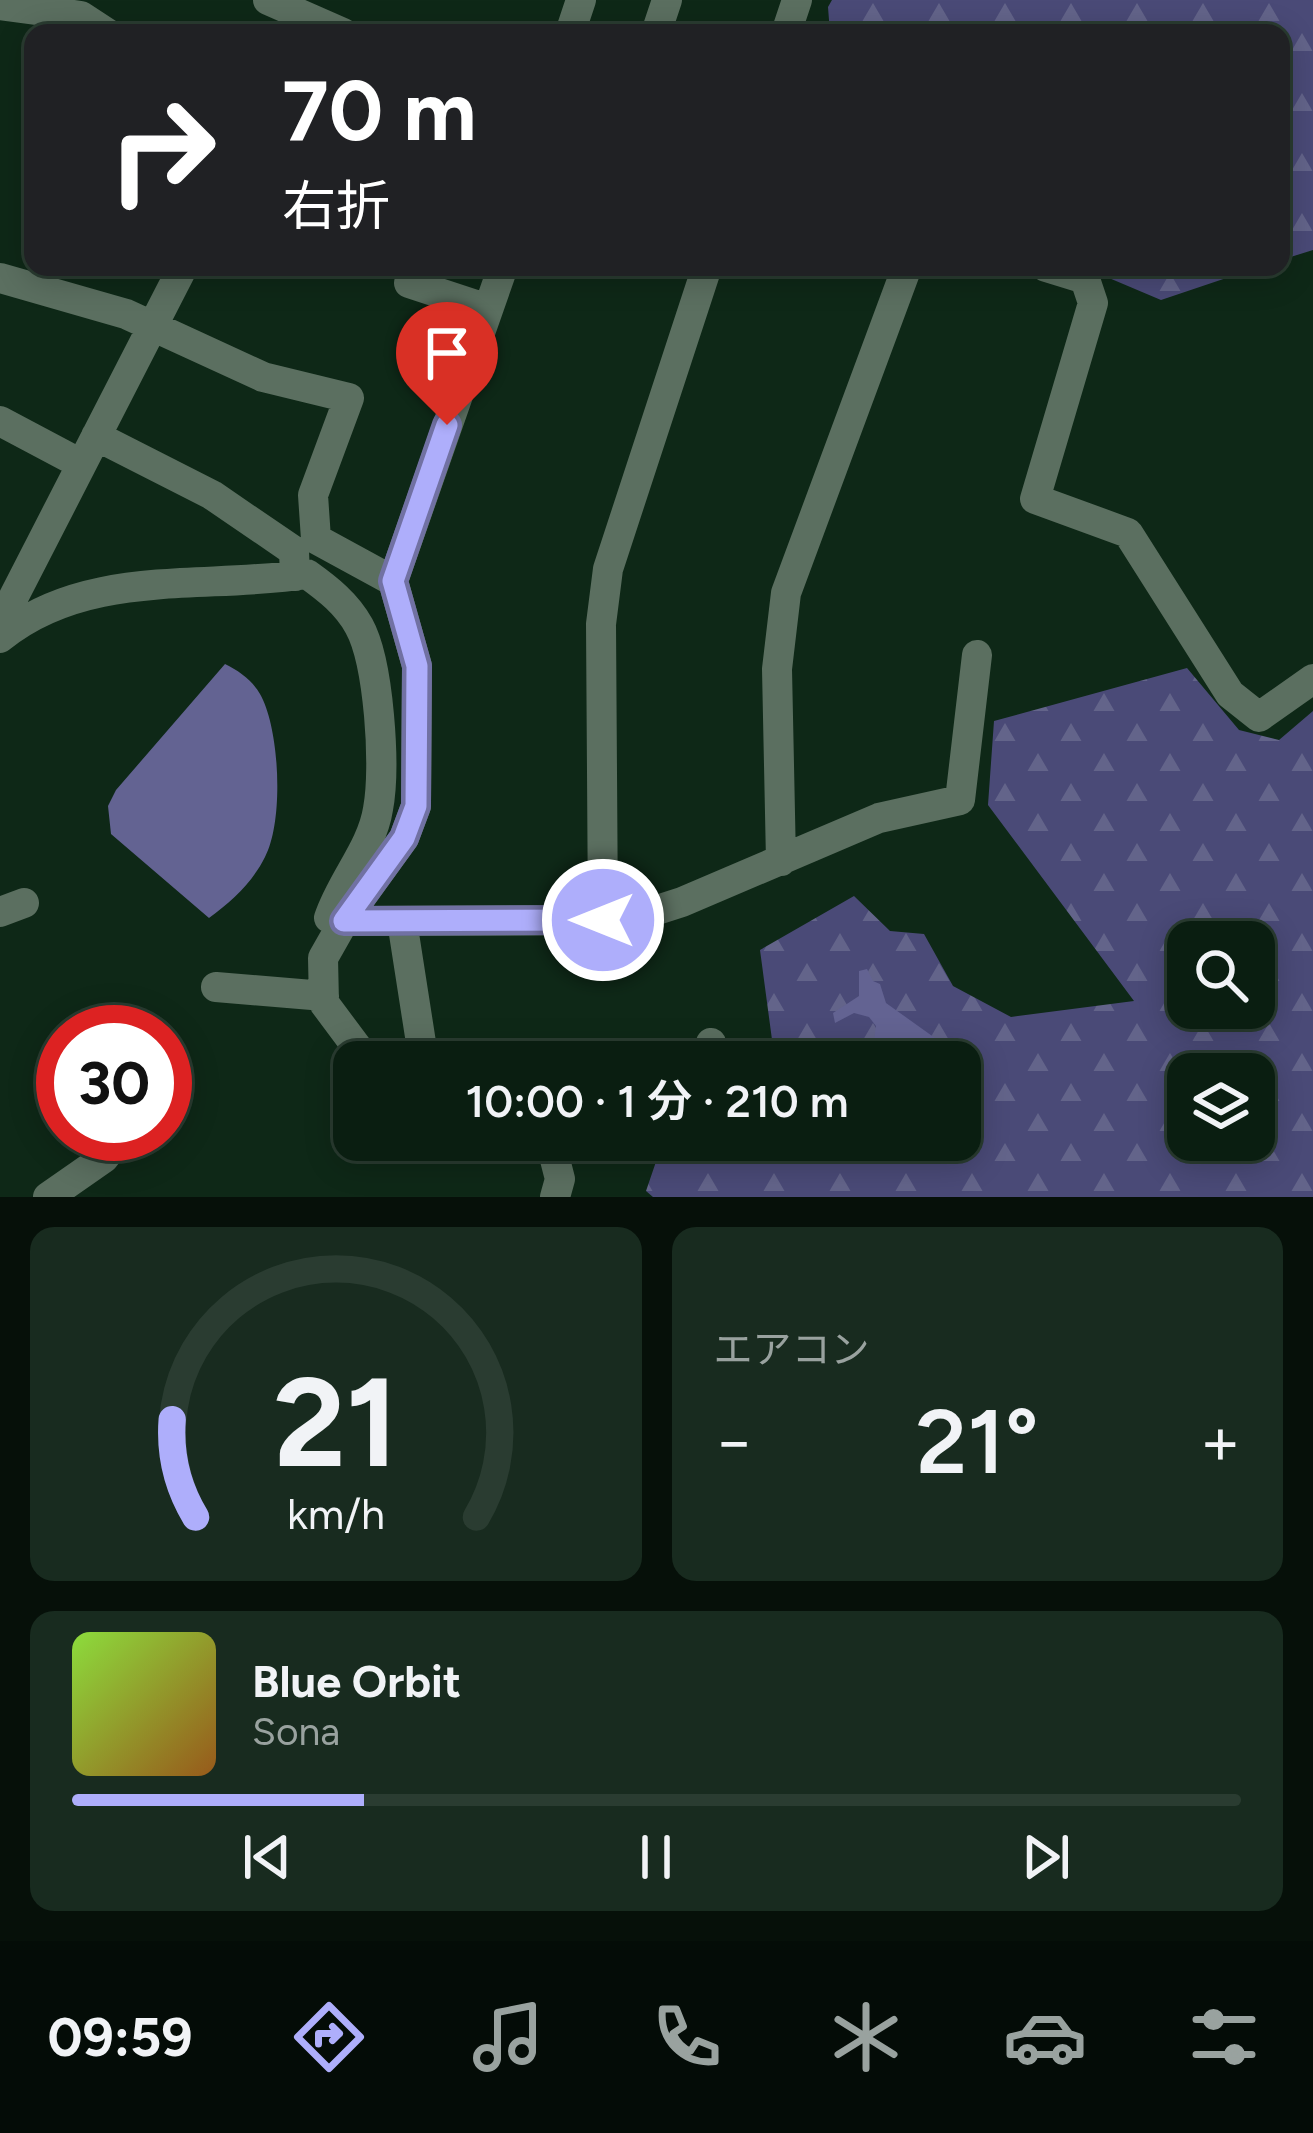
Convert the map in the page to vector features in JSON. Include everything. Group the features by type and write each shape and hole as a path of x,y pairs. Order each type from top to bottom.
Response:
{"street":[{"path":"268,0 297,24"},
{"path":"0,5 81,16 93,24"},
{"path":"2,636 8,585 88,450 178,276"},
{"path":"412,276 410,283 488,309"},
{"path":"325,954 404,838 416,806 417,666 393,581 500,276"},
{"path":"603,920 601,625 608,569 704,276"},
{"path":"781,861 777,669 786,592 904,276"},
{"path":"1075,276 1085,279 1093,303 1035,499 1128,533 1230,694 1259,717 1313,679"},
{"path":"0,278 104,307 263,377 350,398 313,495 316,539 393,581"},
{"path":"0,422 212,495 294,551 295,576"},
{"path":"2,636 20,622 134,584 256,582 308,574 335,594 359,626 371,657 380,734 378,810 329,914 325,954 324,1004 352,1041"},
{"path":"344,921 626,920 879,818 960,800 977,655"},
{"path":"402,921 421,1041"},
{"path":"216,987 324,996"},
{"path":"62,1194 100,1161"},
{"path":"555,1161 560,1179 555,1197"}],"green space":[{"path":"832,0 1313,0 1313,250 1290,257 1290,24 829,24"},
{"path":"1104,276 1232,276 1161,300"},
{"path":"1187,668 1239,730 1279,740 1313,711 1313,1197 653,1197 646,1191 656,1161 981,1161 981,1041 772,1041 760,950 854,896 890,931 924,934 953,986 1011,1017 1134,1001 988,805 994,721"}],"shaded area":[{"path":"225,664 253,684 267,710 277,799 271,841 260,866 241,891 209,918 111,834 108,806 116,790"},
{"path":"867,969 880,984 886,1003 939,1041 874,1041 876,1026 869,1017 854,1013 835,1023 833,1013 859,996 859,971"}],"route":[{"path":"447,425 393,581 417,666 416,806 404,838 344,921 603,920"}]}
